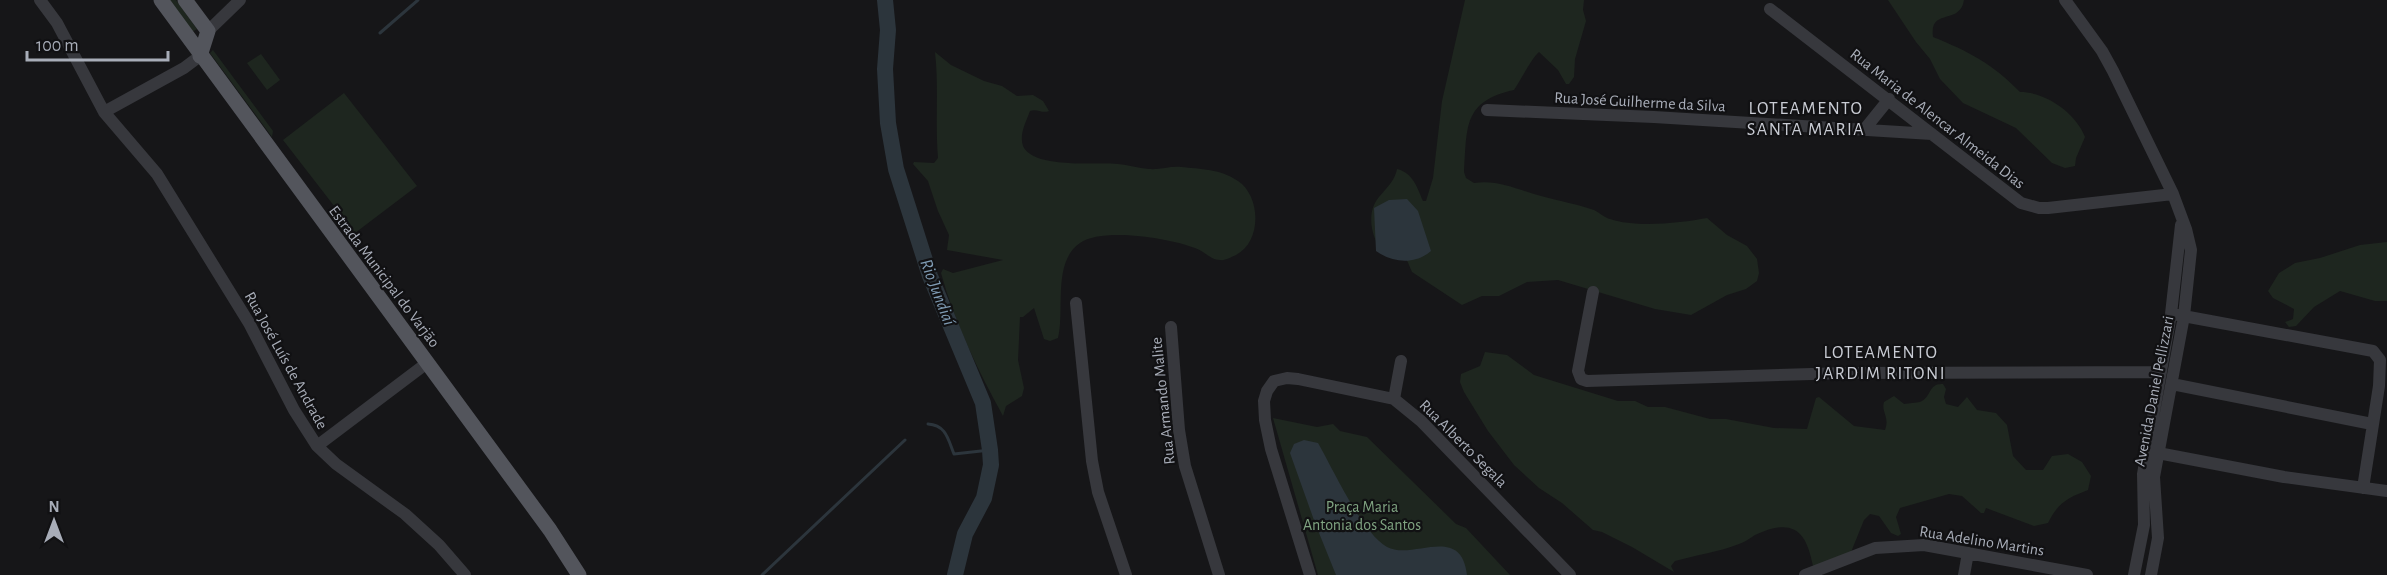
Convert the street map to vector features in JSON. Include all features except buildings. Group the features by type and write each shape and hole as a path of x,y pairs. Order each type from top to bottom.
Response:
{"main road":[{"name":"Estrada Municipal do Varjão","path":"161,0 550,530 579,575"},
{"path":"185,0 208,31 200,56"}],"street":[{"name":"Rua José Luís de Andrade","path":"40,0 57,23 104,112 157,174 249,323 294,410 317,446 336,464 405,514 439,544 465,575"},
{"path":"208,31 240,0"},
{"name":"Avenida Daniel Pellizzari","path":"2065,0 2102,51 2113,71 2173,194 2191,250 2184,316 2158,453 2154,488 2158,538 2151,575"},
{"name":"Rua Maria de Alencar Almeida Dias","path":"1770,9 2021,203 2031,207 2048,208 2173,194"},
{"path":"104,112 174,74 200,56"},
{"path":"1864,130 1889,99"},
{"name":"Rua José Guilherme da Silva","path":"1487,110 1654,117 1932,134"},
{"name":"Avenida Daniel Pellizzari","path":"2133,575 2144,525 2143,474 2171,314 2181,214"},
{"path":"1593,292 1578,371 1581,379 1587,381 1845,373 2161,372"},
{"path":"1076,303 1092,461 1098,492 1126,575"},
{"path":"2171,314 2373,351 2380,360 2383,387 2372,424 2363,488"},
{"name":"Rua Armando Malite","path":"1171,327 1179,430 1185,466 1220,575"},
{"path":"1394,399 1401,361"},
{"path":"317,446 427,363"},
{"name":"Rua Alberto Segala","path":"1310,575 1271,449 1265,420 1264,401 1267,391 1274,381 1287,378 1394,399 1421,421 1570,575"},
{"path":"2172,384 2372,424"},
{"path":"2158,453 2284,477 2387,491"},
{"name":"Rua Adelino Martins","path":"1808,574 1875,548 1924,545 2049,571 2087,575"},
{"path":"1964,575 1968,553"}],"green space":[{"path":"169,0 176,0 197,29 192,32"},
{"path":"1465,0 1584,0 1583,10 1586,21 1575,59 1574,77 1569,84 1566,84 1558,70 1539,52 1514,90 1485,101 1477,109 1468,129 1464,172 1466,178 1474,183 1491,182 1581,206 1621,222 1658,224 1707,218 1727,235 1747,246 1757,259 1759,273 1757,281 1746,289 1727,295 1691,315 1655,309 1558,280 1527,282 1499,296 1482,296 1462,305 1412,272 1406,258 1385,252 1374,235 1371,223 1372,210 1397,169 1411,177 1423,201 1426,201 1433,178 1442,101"},
{"path":"1888,0 1964,0 1957,13 1936,22 1933,37 1980,59 2020,92 2050,100 2067,112 2081,128 2085,137 2075,166 2065,168 2052,163 2016,128 1963,103 1940,79 1930,59"},
{"path":"213,50 273,131 272,137 210,53"},
{"path":"935,52 951,65 984,81 1002,86 1017,96 1033,95 1043,101 1049,111 1030,111 1022,137 1023,146 1029,153 1039,158 1066,163 1118,164 1145,169 1181,167 1218,172 1238,181 1246,188 1254,208 1254,230 1251,240 1236,255 1224,260 1214,259 1184,244 1153,238 1104,236 1090,238 1080,243 1071,251 1063,274 1058,338 1050,341 1044,339 1034,308 1020,317 1018,360 1024,388 1022,396 1006,406 1003,416 968,346 941,273 943,269 953,273 1003,260 947,250 949,235 928,181 913,164 914,162 934,163 938,158"},
{"path":"261,54 280,80 267,90 247,63"},
{"path":"344,93 417,186 355,233 283,140"},
{"path":"2387,242 2387,301 2375,301 2340,291 2314,307 2296,326 2289,327 2285,322 2293,319 2294,309 2273,298 2268,291 2279,273 2295,263 2320,258 2360,245"},
{"path":"1485,352 1507,355 1534,375 1618,401 1635,401 1648,407 1665,407 1710,419 1726,419 1774,428 1807,429 1816,398 1819,397 1854,426 1885,430 1887,422 1884,402 1894,396 1904,404 1920,402 1927,397 1932,388 1943,384 1946,389 1944,397 1946,404 1958,407 1967,397 1977,410 1996,413 2007,425 2013,456 2026,470 2043,470 2052,456 2068,454 2082,462 2091,476 2088,490 2064,502 2048,523 2034,526 1986,508 1984,513 1981,513 1962,496 1949,494 1900,508 1896,517 1901,534 1898,536 1891,533 1879,516 1870,514 1864,520 1849,557 1813,566 1810,553 1801,535 1795,530 1779,527 1755,535 1731,547 1675,561 1671,566 1674,572 1632,547 1593,530 1562,503 1539,488 1514,465 1488,431 1460,382 1461,374 1480,366"},
{"name":"Praça Maria Antonia dos Santos","path":"1273,418 1317,427 1333,424 1340,431 1367,437 1456,524 1466,528 1510,575 1318,575"}],"shaded area":[{"path":"1407,199 1418,211 1431,251 1418,259 1404,261 1390,258 1376,251 1374,208 1389,200"},
{"path":"1304,440 1318,443 1358,515 1377,540 1387,547 1398,550 1446,547 1456,551 1463,559 1467,575 1336,575 1290,453 1294,444"}],"waterway":[{"path":"380,33 418,0"},
{"name":"Rio Jundiaí","path":"885,0 888,30 885,69 888,123 896,169 930,276 983,403 990,450 991,465 984,498 965,534 955,575"},
{"path":"928,424 943,430 954,454 990,450"},
{"path":"762,575 905,440"}],"district":[{"name":"LOTEAMENTO SANTA MARIA","path":"1806,118"},
{"name":"LOTEAMENTO JARDIM RITONI","path":"1881,362"}]}
